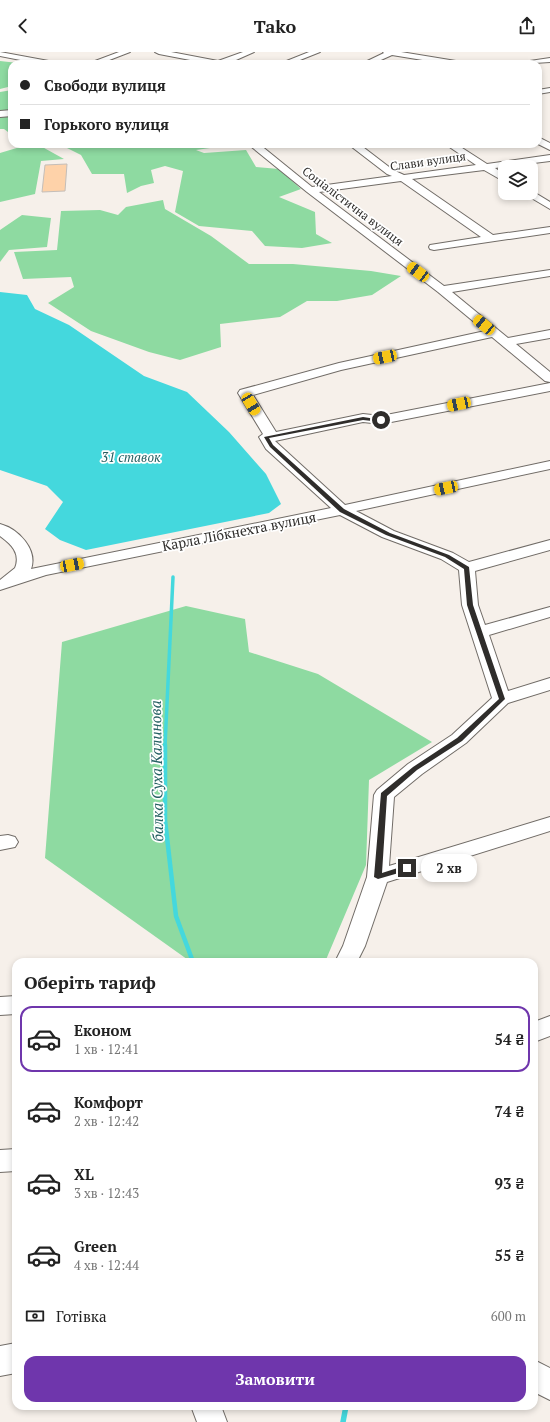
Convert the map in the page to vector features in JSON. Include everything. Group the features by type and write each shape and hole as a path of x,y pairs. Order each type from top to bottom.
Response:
{"street":[{"path":"103,60 126,52"},
{"path":"159,52 200,60"},
{"path":"169,60 191,52"},
{"path":"230,60 250,52"},
{"path":"294,60 316,52"},
{"path":"373,60 390,52 431,60"},
{"path":"1,53 34,60 52,54"},
{"path":"454,60 466,55"},
{"name":"Соціалістична вулиця","path":"258,148 310,190 442,290 550,378"},
{"path":"358,148 390,172 404,178 491,239"},
{"path":"456,148 498,175"},
{"name":"Слави вулиця","path":"310,190 550,158"},
{"path":"538,199 550,206"},
{"path":"434,247 550,230"},
{"path":"442,290 550,273"},
{"path":"272,437 245,393 339,367 494,333"},
{"path":"506,342 550,334"},
{"path":"550,387 381,420 363,418 266,437 271,446 342,510 388,534 447,556 467,568 550,545"},
{"name":"Карла Лібкнехта вулиця","path":"3,583 42,571 342,510 550,465"},
{"path":"0,529 21,546 25,553 25,562 22,570 3,583"},
{"path":"467,568 470,605 502,699"},
{"path":"479,632 550,612"},
{"path":"348,958 354,946 378,877 384,795 415,769 459,739 502,699 550,684"},
{"path":"378,877 550,824"},
{"path":"0,1006 12,1005"},
{"path":"538,1030 550,1026"},
{"path":"0,1161 12,1160"},
{"path":"0,1361 12,1359"},
{"path":"538,1378 550,1385"},
{"path":"208,1410 212,1422"}],"green space":[{"path":"0,61 8,62 8,87 0,89"},
{"path":"8,91 8,110 0,111 0,92"},
{"path":"8,114 8,132 4,129 0,129 0,115"},
{"path":"17,148 44,148 64,159 41,161 35,194 0,202 0,153"},
{"path":"67,148 210,148 196,150 204,153 246,150 256,167 279,169 301,189 279,197 315,212 316,234 332,243 302,248 265,246 252,231 199,226 175,212 183,171 165,166 151,170 154,183 141,186 127,193 124,174 92,174 81,155"},
{"path":"163,200 165,209 211,236 249,264 293,264 371,271 401,276 372,295 337,301 307,301 280,317 220,324 221,347 180,360 149,352 91,331 48,303 74,287 71,277 23,279 14,252 57,250 61,211 100,210 118,215 126,207"},
{"path":"22,215 51,218 47,247 9,250 0,262 0,230"},
{"path":"186,606 245,619 249,652 318,674 432,742 369,780 366,865 327,958 185,958 45,858 62,642"}],"water":[{"name":"31 ставок","path":"0,292 27,295 35,309 69,325 144,376 187,392 229,432 266,474 281,504 269,513 86,550 60,540 45,529 63,502 47,486 0,470"}],"building":[{"path":"67,164 65,191 42,192 45,165"}],"waterway":[{"name":"балка Суха Калинова","path":"165,746 173,577"},
{"name":"балка Суха Калинова","path":"165,746 165,820 176,916 192,958"},
{"name":"балка Суха Калинова","path":"343,1422 345,1410"}],"route":[{"path":"381,420 363,418 266,437 271,446 342,510 388,534 447,556 467,568 470,605 502,699 459,739 415,769 384,795 378,877 407,868"}]}
